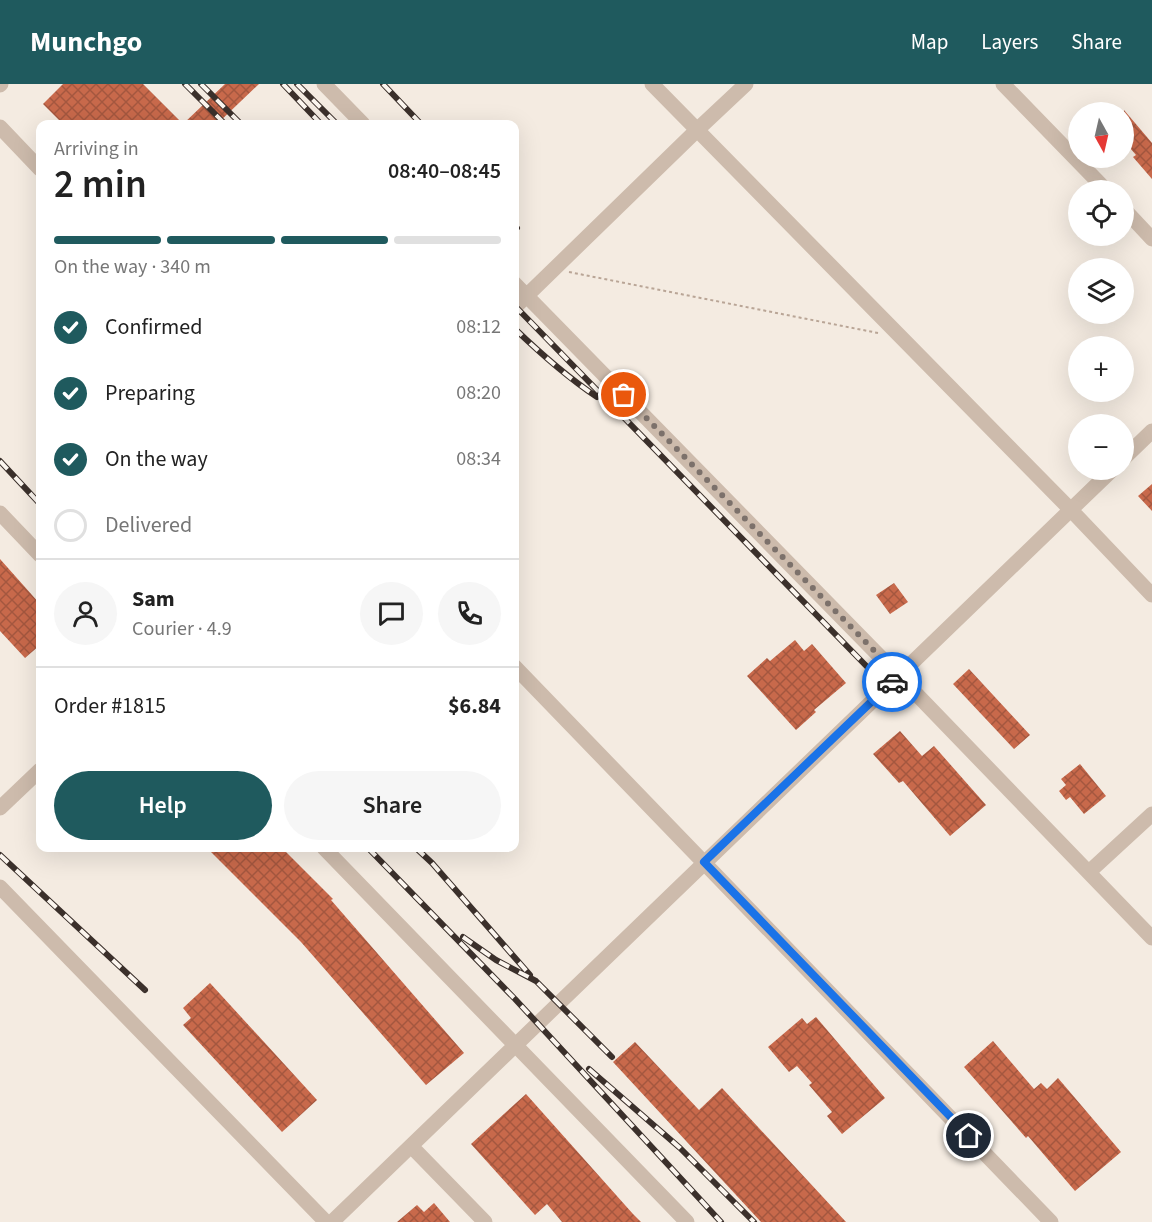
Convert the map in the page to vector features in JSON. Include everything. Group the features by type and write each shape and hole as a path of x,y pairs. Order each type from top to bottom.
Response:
{"street":[{"path":"324,84 359,120"},
{"path":"652,84 1152,595"},
{"path":"519,303 746,84"},
{"path":"1003,84 1096,180"},
{"path":"0,127 36,165"},
{"path":"1134,220 1152,239"},
{"path":"519,288 1152,938"},
{"path":"1134,448 1152,431"},
{"path":"332,1222 1101,480"},
{"path":"0,513 36,551"},
{"path":"519,671 1051,1222"},
{"path":"0,808 36,774"},
{"path":"1089,872 1152,814"},
{"path":"328,852 687,1222"},
{"path":"0,887 326,1222"},
{"path":"411,1146 485,1222"}],"path":[{"path":"554,269 879,334"}],"building":[{"path":"63,84 143,84 179,120 59,120 43,104"},
{"path":"225,84 259,84 221,120 187,120"},
{"path":"1134,122 1152,143 1152,179 1134,158 1136,155 1134,153"},
{"path":"1152,484 1152,511 1138,496"},
{"path":"0,559 36,600 36,648 25,658 0,631"},
{"path":"894,583 908,602 890,614 876,595"},
{"path":"795,640 804,651 812,644 846,683 814,710 816,712 796,730 747,676 767,658 770,661"},
{"path":"969,669 1030,735 1014,749 953,684"},
{"path":"900,731 922,756 934,746 986,805 950,836 903,781 899,783 873,754"},
{"path":"1080,764 1106,796 1084,814 1070,797 1066,800 1059,791 1066,785 1061,779"},
{"path":"211,852 286,852 333,899 331,900 464,1053 426,1085 301,942"},
{"path":"210,983 317,1100 282,1132 183,1025 191,1018 183,1008"},
{"path":"816,1017 885,1098 842,1134 827,1116 832,1112 809,1085 812,1083 797,1066 789,1072 768,1047 802,1018 807,1024"},
{"path":"993,1041 1034,1089 1041,1083 1047,1089 1058,1078 1121,1152 1075,1191 964,1067"},
{"path":"635,1042 699,1110 722,1088 846,1222 761,1222 613,1062"},
{"path":"526,1094 641,1222 562,1222 547,1204 535,1215 471,1144"},
{"path":"434,1203 450,1222 397,1222 417,1205 424,1212"}],"railway":[{"path":"185,84 221,120"},
{"path":"201,84 237,120"},
{"path":"283,84 317,120"},
{"path":"297,84 333,120"},
{"path":"383,84 417,120"},
{"path":"519,310 879,679"},
{"path":"519,332 554,364 597,397"},
{"path":"0,461 36,500"},
{"path":"372,852 515,999 721,1222"},
{"path":"420,852 530,975"},
{"path":"0,855 145,990"},
{"path":"463,937 496,960 536,981 612,1057"},
{"path":"589,1069 680,1148 754,1222"}],"way so far":[{"path":"624,395 898,675 892,682"}],"route":[{"path":"892,682 704,862 969,1136"}]}
